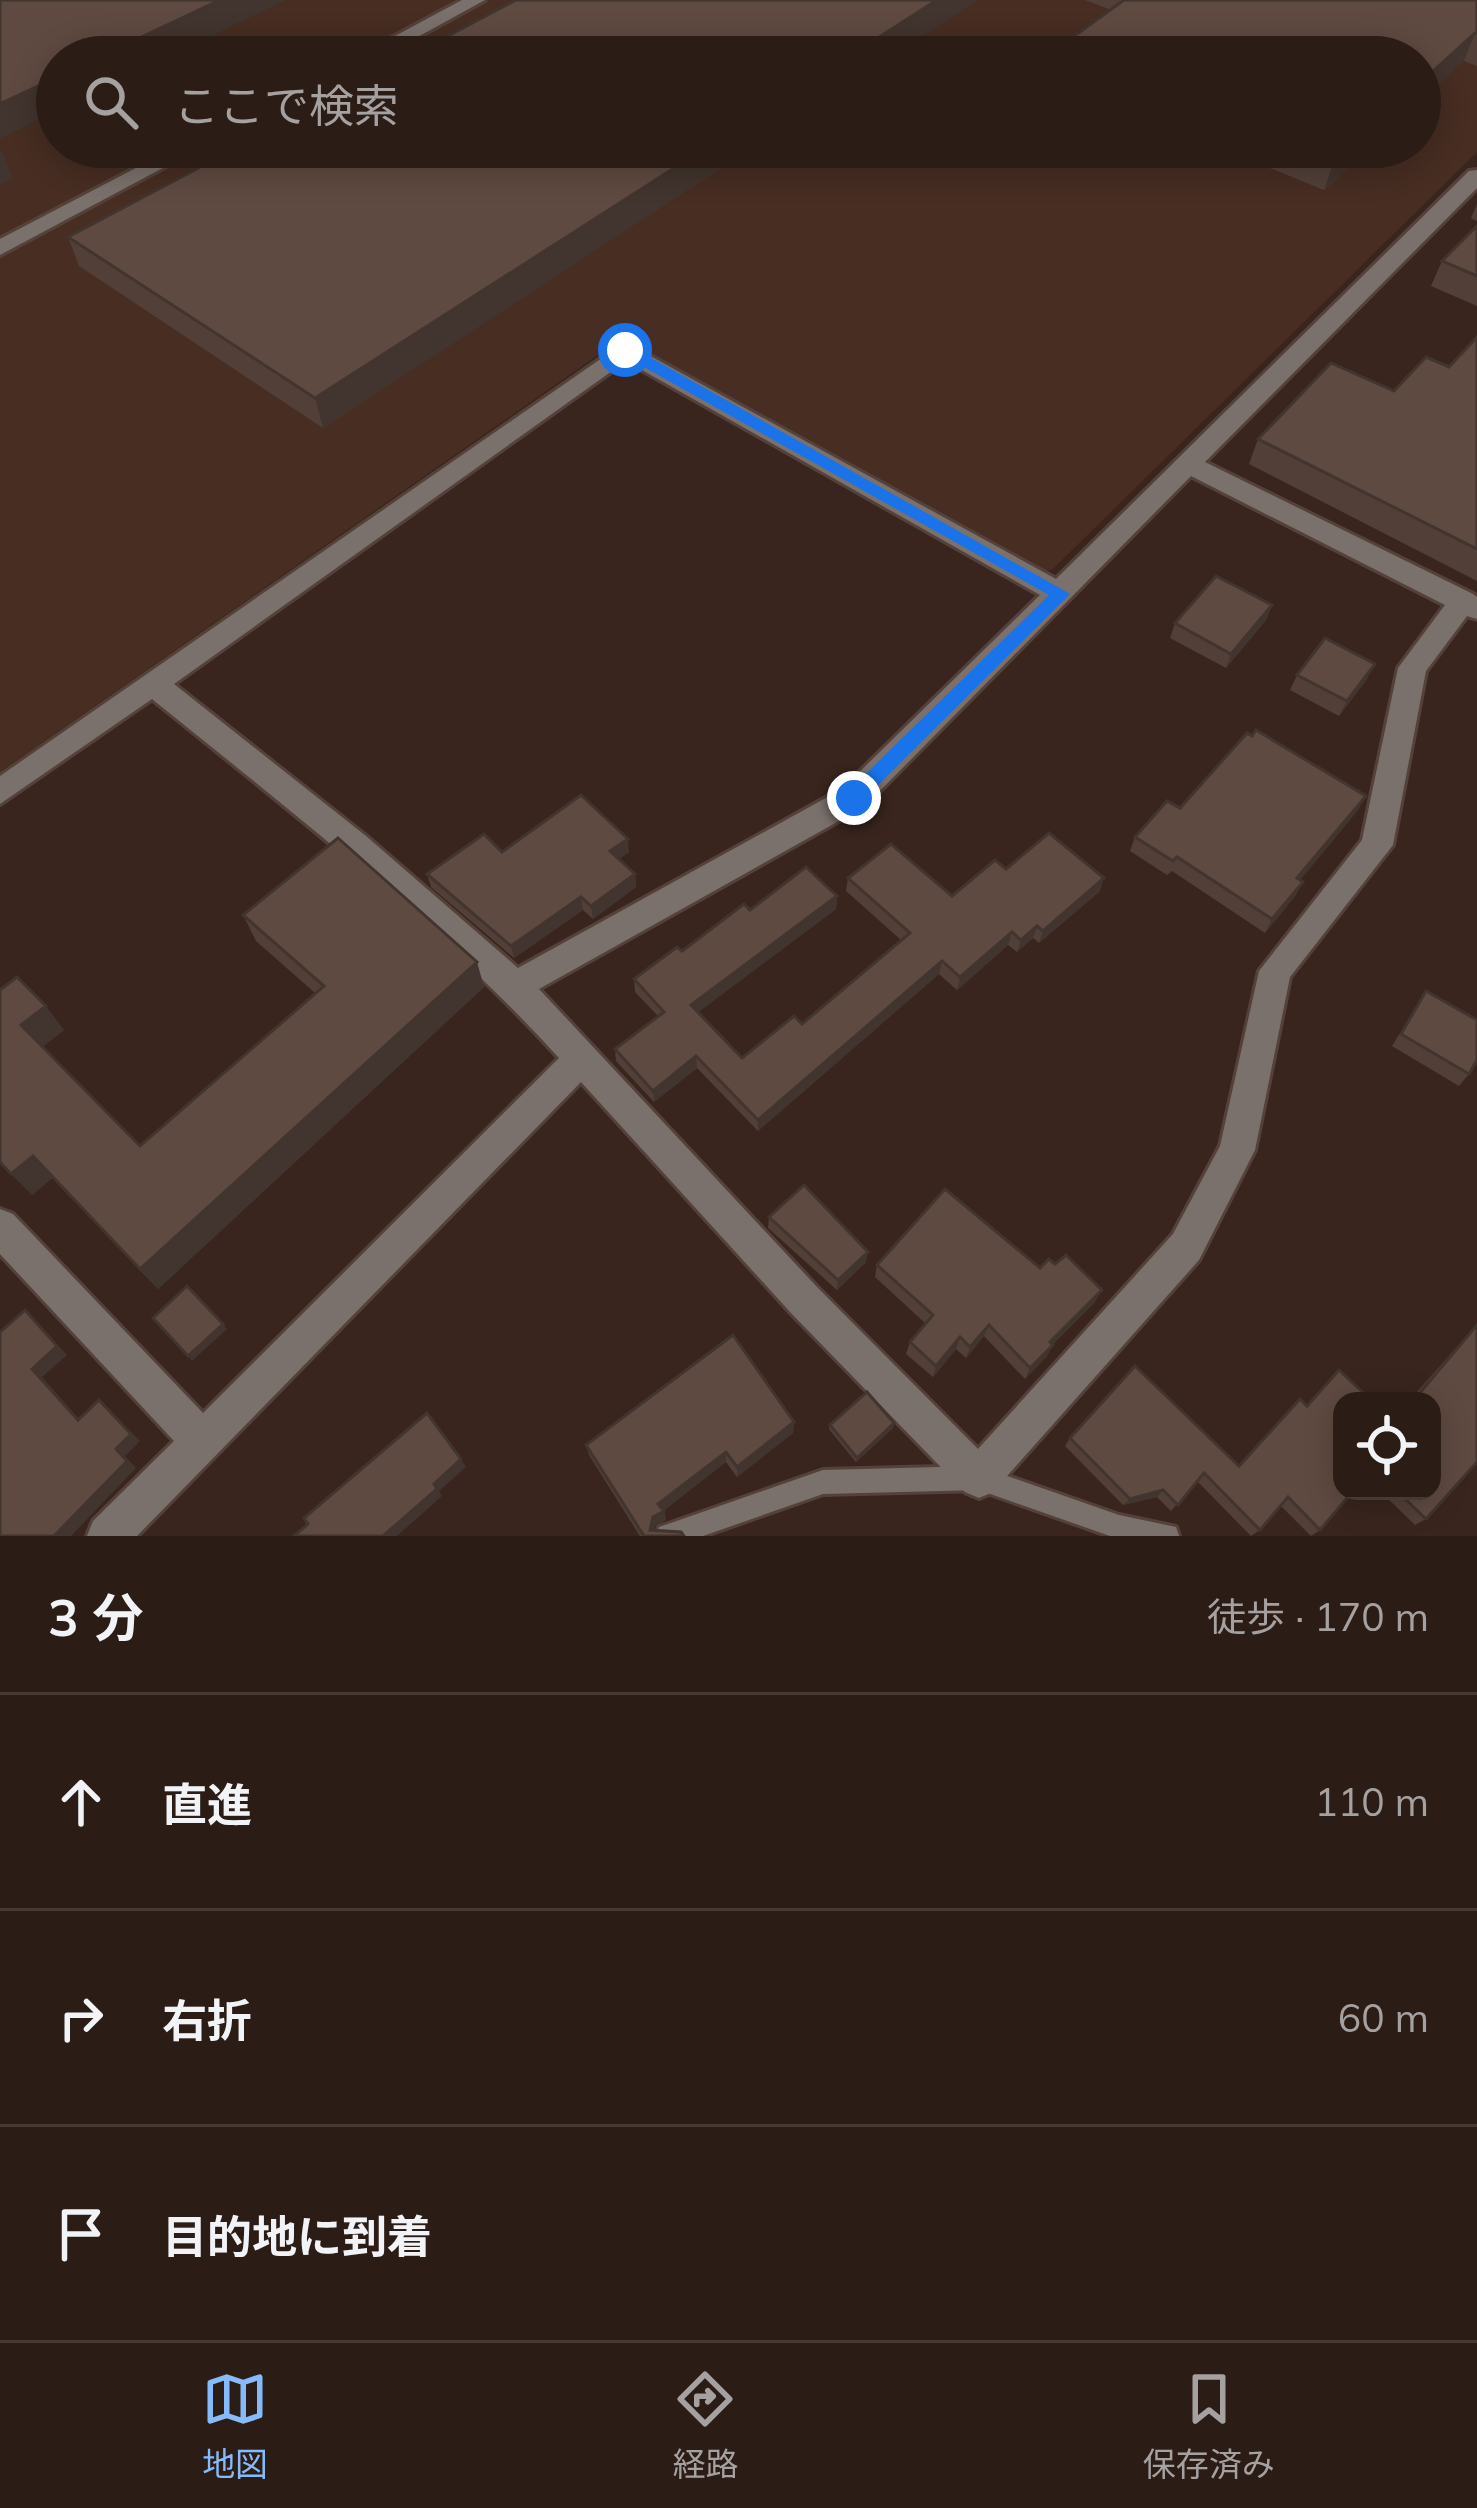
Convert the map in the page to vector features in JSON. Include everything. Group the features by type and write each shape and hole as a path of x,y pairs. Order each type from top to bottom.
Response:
{"street":[{"path":"407,36 476,0"},
{"path":"0,248 153,168"},
{"path":"515,986 854,798 1477,176"},
{"path":"0,792 625,350 1061,594"},
{"path":"152,683 356,845 515,986 804,1300 979,1478 1186,1247 1237,1150 1275,971 1377,845 1412,668 1470,605 1188,464"},
{"path":"108,1536 583,1058"},
{"path":"0,1227 201,1440"}],"lane":[{"path":"668,1536 823,1482 979,1478 1119,1527 1167,1536"}],"shaded area":[{"path":"0,0 1477,0 1477,152 1052,570 1036,570 621,339 0,772"}],"building":[{"path":"0,0 220,0 144,36 36,36 36,87 0,104"},
{"path":"516,0 937,0 881,36 448,36"},
{"path":"1124,0 1477,0 1477,33 1441,64 1441,36 1074,36"},
{"path":"198,168 674,168 315,398 68,237"},
{"path":"1477,226 1477,276 1442,261"},
{"path":"1477,337 1477,549 1258,439 1331,363 1394,391 1426,357 1449,367"},
{"path":"1216,576 1272,605 1231,654 1175,623"},
{"path":"1325,638 1375,664 1347,701 1297,675"},
{"path":"1256,730 1366,796 1297,878 1303,882 1272,919 1177,857 1173,861 1135,837 1167,801 1180,808 1247,733 1252,736"},
{"path":"581,795 628,839 610,851 635,874 591,906 581,897 511,946 427,874 484,834 502,852"},
{"path":"1049,833 1104,878 1043,931 1037,926 1021,940 1012,932 960,977 942,961 758,1120 696,1056 653,1091 615,1049 664,1012 634,979 677,947 682,951 744,904 750,910 806,867 837,896 691,1005 742,1058 794,1016 802,1024 910,933 848,878 891,844 952,896 995,860 1006,869"},
{"path":"338,838 477,962 140,1269 33,1156 11,1174 0,1162 0,990 17,977 46,1006 21,1025 140,1146 324,986 243,915"},
{"path":"1426,991 1477,1020 1477,1060 1469,1074 1401,1034"},
{"path":"804,1185 868,1252 838,1280 769,1217"},
{"path":"945,1189 1040,1268 1049,1259 1055,1264 1066,1255 1102,1290 1030,1368 989,1325 970,1347 960,1337 936,1366 910,1342 933,1315 877,1265"},
{"path":"187,1286 223,1324 188,1356 153,1318"},
{"path":"25,1310 57,1346 32,1369 78,1420 99,1400 131,1434 116,1449 127,1461 54,1536 0,1536 0,1332"},
{"path":"1477,1325 1477,1462 1426,1519 1406,1500 1441,1500 1441,1392 1421,1392"},
{"path":"733,1335 794,1422 737,1467 726,1452 658,1504 664,1511 653,1517 650,1530 684,1536 644,1536 586,1445"},
{"path":"1135,1366 1239,1466 1300,1399 1307,1406 1339,1370 1362,1392 1333,1392 1333,1500 1345,1500 1320,1530 1288,1497 1260,1530 1204,1473 1178,1505 1163,1490 1130,1499 1070,1438"},
{"path":"867,1392 894,1423 857,1458 830,1425"},
{"path":"427,1413 461,1459 434,1484 437,1489 383,1536 294,1536 308,1524 304,1518"}],"route":[{"path":"625,350 1061,594 854,798"}]}
